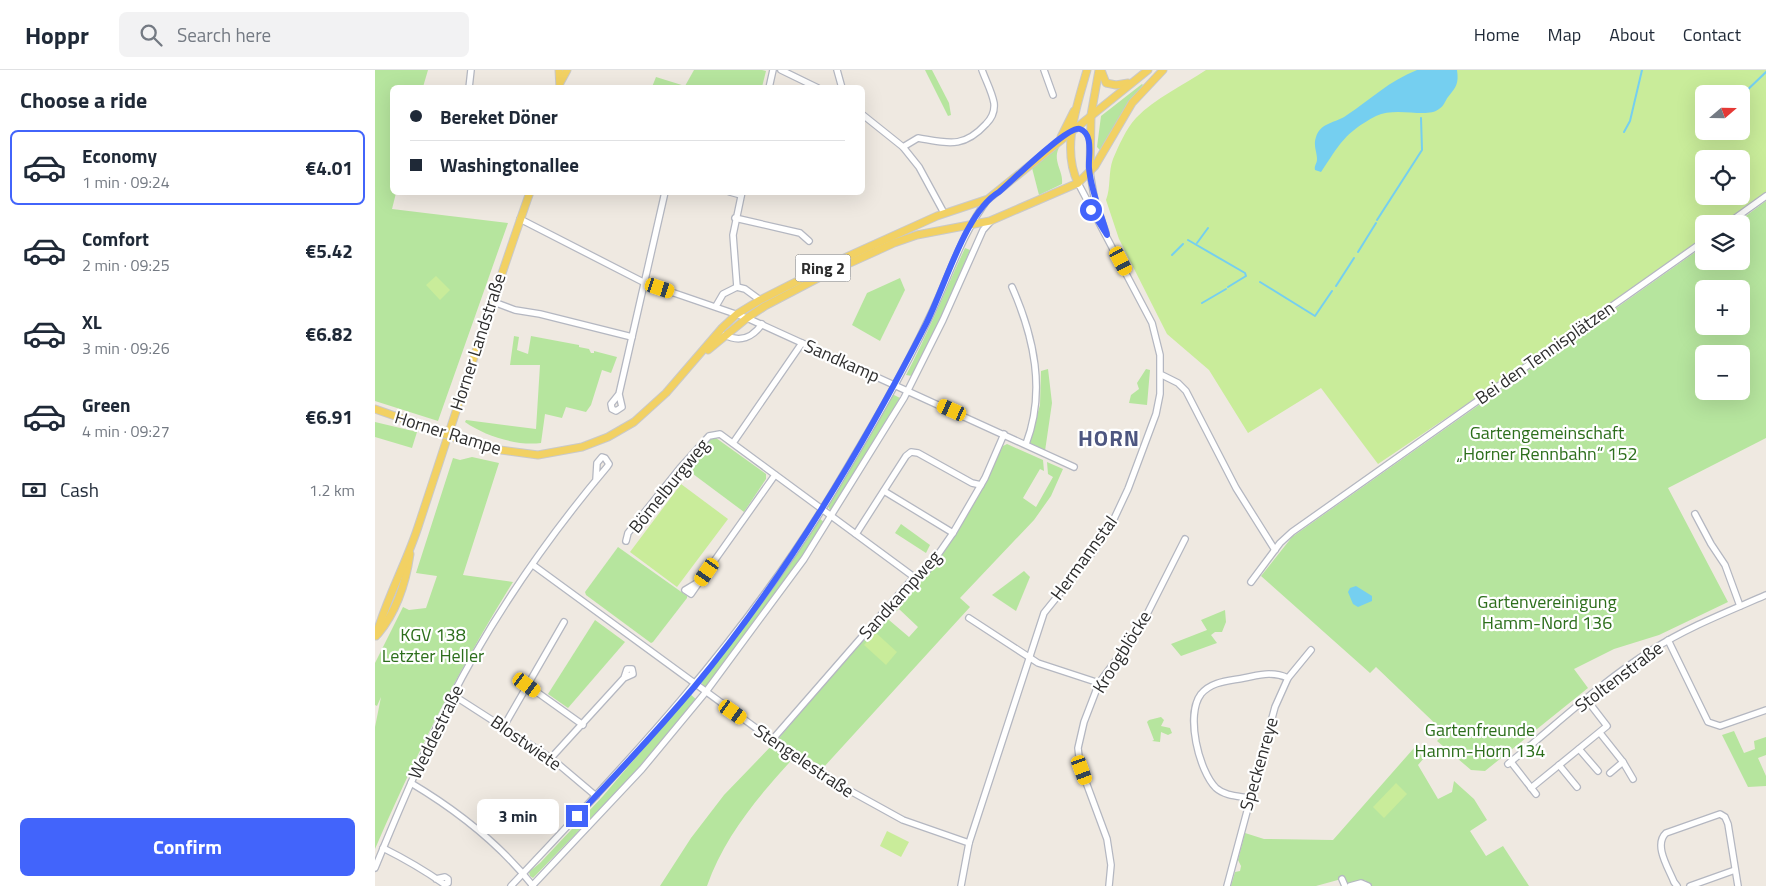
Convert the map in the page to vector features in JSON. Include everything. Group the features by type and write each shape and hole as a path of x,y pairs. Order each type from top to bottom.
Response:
{"main road":[{"path":"559,70 560,84"},
{"path":"560,84 567,70"},
{"path":"1078,183 1070,160 1077,107 1087,70"},
{"path":"1100,70 1104,81 1109,84 1117,86 1131,82"},
{"path":"1090,173 1091,115 1100,70"},
{"path":"1061,138 1148,70"},
{"path":"970,226 991,221 1078,183 1090,173 1132,103 1163,70"},
{"path":"1061,138 1077,107"},
{"path":"1073,129 1085,132 1090,144"},
{"name":"Ring 2","path":"737,314 760,300 944,213 988,199 999,192 1061,138"},
{"name":"Horner Landstraße","path":"375,637 389,620 396,604 408,566 411,549 491,301 529,195"},
{"name":"Ring 2","path":"747,318 811,282 894,243 917,235 970,226"},
{"name":"Horner Rampe","path":"693,364 722,328 737,314"},
{"name":"Horner Rampe","path":"377,411 459,440 493,449 538,455 582,447 608,437 645,413 693,364 747,318"}],"street":[{"path":"469,85 471,70"},
{"path":"770,85 773,70"},
{"path":"781,70 812,85"},
{"path":"837,70 841,85"},
{"path":"903,147 918,138 942,143 955,143 977,135 994,112 994,103 982,70"},
{"path":"1045,70 1053,95"},
{"path":"865,117 903,147 919,167 944,213"},
{"name":"Hermannstal","path":"961,886 969,843 1044,613 1097,547 1120,508 1156,414 1162,375 1159,345 1152,323 1107,235 1094,198 1090,173"},
{"name":"Hermannstal","path":"1078,183 1099,225 1107,235"},
{"path":"619,394 664,195"},
{"path":"737,287 733,235 735,218 742,195"},
{"path":"1740,215 1766,196"},
{"path":"511,886 596,796 695,686 762,597 822,509 895,384 929,318 970,226 988,199"},
{"path":"735,218 801,233 809,241"},
{"path":"520,219 645,284 716,306 747,318"},
{"path":"411,783 464,818 523,873 532,886 642,769 705,693 776,599 832,516 907,390 943,320 983,230 991,221"},
{"name":"Bei den Tennisplätzen","path":"1251,582 1275,550 1292,532 1695,247"},
{"path":"716,306 723,294 737,287 745,289 760,300"},
{"path":"1012,287 1024,315 1037,370 1035,406 1026,444"},
{"path":"491,301 515,310 540,314 632,337"},
{"name":"Sandkamp","path":"747,318 1074,467"},
{"path":"725,335 737,339 744,338 757,332 761,324"},
{"path":"802,343 733,444 915,577"},
{"path":"1162,375 1178,383 1185,391 1236,488 1275,550"},
{"name":"Bömelburgweg","path":"626,541 628,534 668,483 714,434 720,434 733,444"},
{"name":"Sandkampweg","path":"772,740 915,577 926,572 953,534 981,485 1004,434"},
{"path":"856,534 906,456 914,452 981,485"},
{"path":"700,582 775,475"},
{"name":"Weddestraße","path":"375,868 411,783 475,654 533,565 595,480"},
{"path":"884,491 953,534"},
{"path":"1695,514 1725,565 1740,606"},
{"name":"Kroogblöcke","path":"1109,886 1111,865 1107,839 1078,757 1084,722 1099,683 1140,628 1185,539"},
{"name":"Stengelestraße","path":"533,565 695,686 816,772 870,804 903,820 969,843"},
{"name":"Stoltenstraße","path":"1531,788 1509,763 1636,661 1669,640 1766,595"},
{"path":"969,618 1038,663 1099,683"},
{"path":"504,726 564,622"},
{"path":"1669,640 1709,722 1720,726 1766,710"},
{"name":"Speckenreye","path":"1227,886 1271,720 1288,678 1311,650"},
{"path":"1249,798 1221,791 1209,779 1197,745 1195,707 1202,693 1211,686 1222,682 1272,673 1288,678"},
{"path":"551,758 624,678"},
{"path":"527,685 583,725"},
{"name":"Blostwiete","path":"453,695 504,726 551,758 596,796"},
{"path":"1536,794 1531,788 1607,726 1587,700"},
{"path":"1600,732 1623,762 1633,779"},
{"path":"1579,749 1598,771"},
{"path":"1610,773 1623,762"},
{"path":"1559,765 1577,787"},
{"path":"1677,886 1673,882 1660,846 1661,839 1666,833 1720,814 1727,820 1738,886"},
{"path":"383,848 425,870 436,879"},
{"path":"1690,886 1735,870"},
{"path":"1342,879 1345,886"},
{"path":"1350,886 1361,883 1368,886"}],"green space":[{"path":"375,70 428,70 424,85 390,85 390,195 396,195 392,209 508,223 438,421 375,401"},
{"path":"694,70 766,71 762,85 686,85"},
{"path":"925,70 932,70 949,103 951,115 948,116"},
{"path":"1206,70 1766,70 1766,192 1750,204 1750,150 1695,150 1695,205 1748,205 1734,215 1695,215 1695,243 1531,361 1378,464 1321,388 1248,433 1209,370 1167,334 1119,239 1106,200 1109,190 1111,164 1120,143 1132,122 1161,98"},
{"path":"656,77 682,85 653,85"},
{"path":"1142,84 1100,150 1097,147 1101,116"},
{"path":"1060,146 1057,161 1062,184 1039,195 1032,168"},
{"path":"1766,201 1766,438 1668,488 1728,602 1659,635 1614,649 1574,669 1588,688 1485,771 1471,770 1437,741 1445,733 1376,667 1370,673 1261,576 1292,537 1695,252 1695,270 1750,270 1750,215 1747,215"},
{"path":"965,248 970,250 940,321 912,376 906,375 929,328"},
{"path":"436,276 450,290 440,300 426,285"},
{"path":"900,278 905,290 880,341 852,325 867,293"},
{"path":"514,336 519,337 517,350 528,354 531,336 579,345 579,347 589,349 591,353 594,353 594,351 617,357 611,373 602,370 591,405 586,412 566,407 562,418 545,414 541,443 521,443 501,439 482,432 465,422 466,420 536,429 540,365 510,365"},
{"path":"1048,369 1052,403 1045,451 1029,443 1040,405 1041,371"},
{"path":"1146,369 1150,370 1147,405 1129,403 1131,395 1139,389 1137,383"},
{"path":"892,394 900,398 833,509 830,510 827,505"},
{"path":"375,422 417,432 412,448 375,437"},
{"path":"712,438 716,438 766,474 766,479 744,512 685,468"},
{"path":"1007,444 1043,460 1044,471 1040,469 1023,498 1036,507 1053,477 1048,474 1047,462 1063,469 1051,496 1034,520 960,598 970,607 823,768 799,752 758,798 734,831 707,886 660,886 691,838 724,795 779,738 886,611 892,616 889,620 909,637 918,627 899,609 894,613 889,608 911,583 924,579 942,554 969,511 1003,446"},
{"name":"KGV 138 Letzter Heller","path":"472,457 499,463 463,575 513,582 493,614 439,712 375,849 375,727 381,697 377,706 375,705 375,663 403,607 409,610 426,608 437,576 416,573 453,458 460,460"},
{"path":"681,484 728,519 677,587 630,552"},
{"path":"819,518 825,523 803,558 707,686 704,686 701,682"},
{"path":"901,524 930,545 926,553 895,533"},
{"path":"618,547 687,596 651,643 586,595 585,592"},
{"path":"1024,571 1030,577 1016,611 992,595"},
{"path":"1225,610 1226,622 1222,632 1215,632 1211,635 1217,643 1181,656 1171,644 1207,630 1201,620"},
{"path":"595,620 625,642 568,708 548,694"},
{"path":"875,632 897,652 886,665 864,645"},
{"path":"690,694 697,700 626,782 533,878 530,876 529,872 540,863 603,796"},
{"path":"1161,717 1164,720 1161,726 1170,728 1172,733 1168,735 1161,732 1160,742 1152,741 1154,740 1147,722"},
{"path":"1734,731 1744,753 1755,749 1754,741 1766,737 1766,755 1758,758 1766,776 1766,786 1748,787 1722,735"},
{"path":"1414,748 1424,758 1418,765 1438,799 1452,792 1454,781 1474,799 1487,820 1470,831 1486,856 1503,846 1529,886 1370,886 1365,880 1348,885 1345,878 1316,886 1231,886 1235,872 1240,871 1241,866 1238,860 1245,833 1264,839 1333,840"},
{"path":"1396,783 1407,794 1384,818 1373,807"},
{"path":"887,831 909,842 901,857 880,846"}],"water":[{"path":"1417,70 1457,70 1458,79 1456,85 1439,109 1427,113 1393,112 1376,116 1357,128 1338,146 1321,172 1315,170 1317,159 1315,140 1321,128 1343,118 1398,79"},
{"path":"1356,586 1372,596 1372,601 1358,607 1353,604 1348,592 1350,588"}],"waterway":[{"path":"1624,132 1630,121 1642,70"},
{"path":"1750,87 1766,72"},
{"path":"1377,220 1422,150 1421,118"},
{"path":"1358,252 1376,223"},
{"path":"1197,243 1208,228"},
{"path":"1188,240 1245,273 1246,276 1228,287"},
{"path":"1172,255 1183,244"},
{"path":"1336,286 1354,258"},
{"path":"1260,282 1315,316 1332,291"},
{"path":"1202,303 1226,289"}],"district":[{"name":"HORN","path":"1109,438"}],"route":[{"path":"577,816 695,686 803,539 892,392 929,318 970,226 978,211 988,199 999,192 1061,138 1073,129 1079,129 1085,132 1090,144 1089,168 1094,198 1107,235 1091,210"}],"park label":[{"name":"Gartengemeinschaft „Horner Rennbahn“ 152","path":"1547,443"},
{"name":"Gartenvereinigung Hamm-Nord 136","path":"1547,612"},
{"name":"Gartenfreunde Hamm-Horn 134","path":"1480,740"}]}
